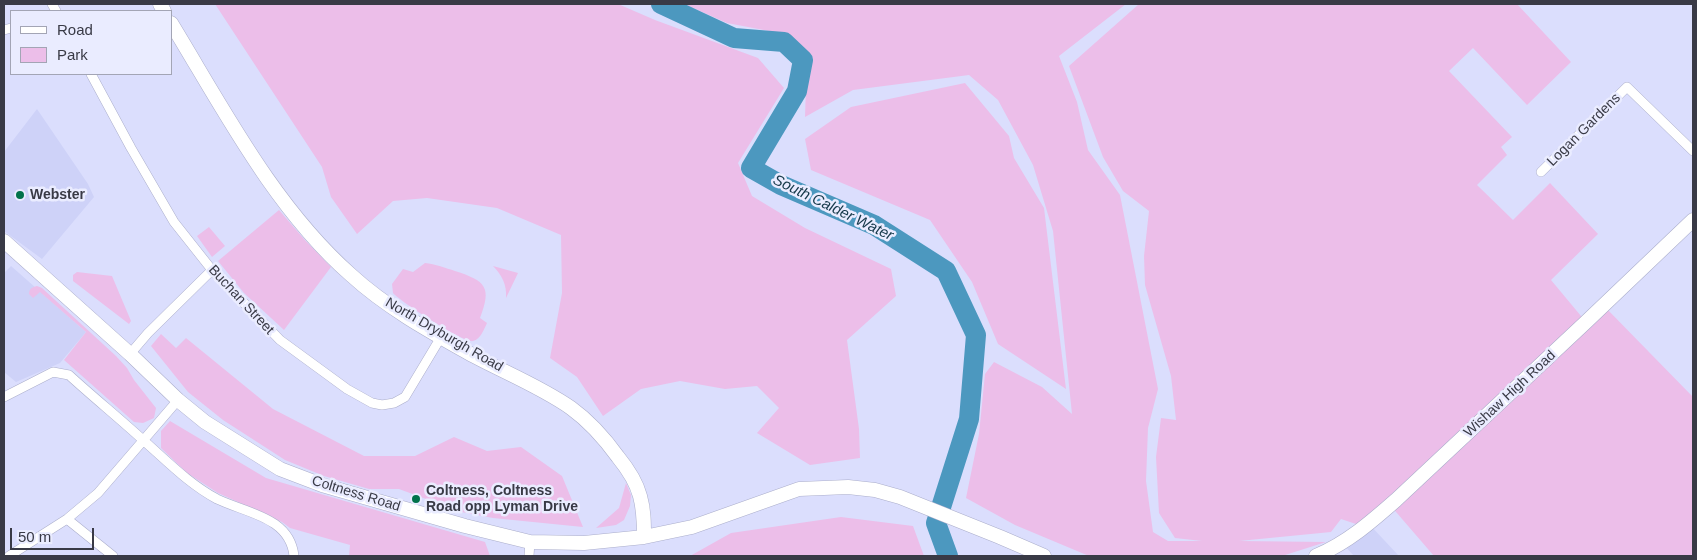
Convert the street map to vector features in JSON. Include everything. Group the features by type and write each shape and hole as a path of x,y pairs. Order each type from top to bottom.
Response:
{"street":[{"name":"North Dryburgh Road","path":"172,25 262,173 312,235 350,275 375,295 441,337 571,408 592,426 610,446 634,479 644,511 644,537"},
{"name":"Buchan Street","path":"91,75 174,222 212,270 280,340 347,389 372,403 382,406 394,404 405,397 441,337"},
{"name":"Logan Gardens","path":"1541,172 1628,87 1693,151"},
{"name":"Wishaw High Road","path":"1316,556 1333,549 1365,527 1396,500 1693,220"},
{"name":"Coltness Road","path":"4,241 130,354 178,400 206,422 280,469 322,485 456,524 530,542 584,543 644,537 692,527 799,489 848,487 874,490 900,497 1044,556"},
{"path":"130,354 148,333 212,270"},
{"path":"4,396 53,372 69,375 175,471 217,499 278,524 289,538 294,556"},
{"path":"9,556 67,519 98,493 178,400"},
{"path":"67,519 113,556"},
{"path":"529,556 530,542"}],"shaded area":[{"path":"37,109 88,184 94,197 42,259 4,231 4,152"},
{"path":"11,266 86,332 60,363 16,382 4,372 4,273"},
{"path":"1369,524 1399,556 1354,556 1342,543"}],"green space":[{"path":"215,4 618,4 655,20 758,58 784,88 738,163 752,196 805,228 891,269 896,296 847,340 859,429 860,458 810,465 757,433 779,408 757,386 725,389 680,381 641,389 603,416 577,377 550,358 562,293 561,235 497,208 427,198 393,201 357,234 331,197 322,167"},
{"path":"684,4 1126,4 1059,56 1077,102 1088,150 1120,195 1158,389 1148,428 1146,481 1153,532 1168,541 1202,541 1175,538 1159,513 1156,457 1161,418 1176,420 1171,376 1145,285 1144,256 1149,211 1123,191 1103,157 1069,66 1139,4 1517,4 1571,62 1527,105 1473,48 1449,71 1512,137 1501,147 1507,155 1477,185 1513,220 1550,183 1598,234 1551,280 1586,322 1604,306 1693,397 1693,556 1434,556 1390,505 1365,527 1341,519 1331,532 1239,541 1326,542 1282,556 1089,556 1015,525 966,498 979,434 985,374 994,362 1042,387 1072,414 1053,231 1033,165 998,100 969,75 853,90 805,117 807,55 790,35 727,23"},
{"path":"965,83 1009,136 1014,158 1044,208 1066,389 998,344 972,282 930,220 811,170 805,139 851,107"},
{"path":"279,210 331,267 284,330 244,293 218,261"},
{"path":"209,227 225,246 212,257 197,236"},
{"path":"425,263 440,266 474,278 484,287 486,299 480,318 487,323 482,334 476,340 468,340 446,330 393,293 392,284 403,269 413,272"},
{"path":"493,266 518,273 506,298 503,280"},
{"path":"77,272 112,276 131,321 129,324 73,281 73,275"},
{"path":"37,286 42,288 127,368 156,408 154,418 143,423 134,422 64,360 86,332 40,292 33,298 29,294 30,291"},
{"path":"161,334 176,348 186,338 273,409 364,456 415,456 454,437 487,451 521,447 562,476 583,527 493,518 435,507 426,499 399,489 369,489 324,476 285,460 223,420 188,392 151,346"},
{"path":"170,421 266,478 485,542 490,556 349,556 350,545 290,528 282,522 218,493 187,473 161,448 161,431"},
{"path":"626,483 631,495 630,506 624,520 616,525 596,528 619,508"},
{"path":"841,517 913,526 924,556 690,556 731,533"}],"waterway":[{"name":"South Calder Water","path":"661,4 734,38 784,42 803,60 797,91 751,168 781,185 874,225 946,271 976,335 969,419 936,523 948,556"}],"place":[{"name":"Webster","path":"20,195"},
{"name":"Coltness, Coltness Road opp Lyman Drive","path":"416,499"}]}
